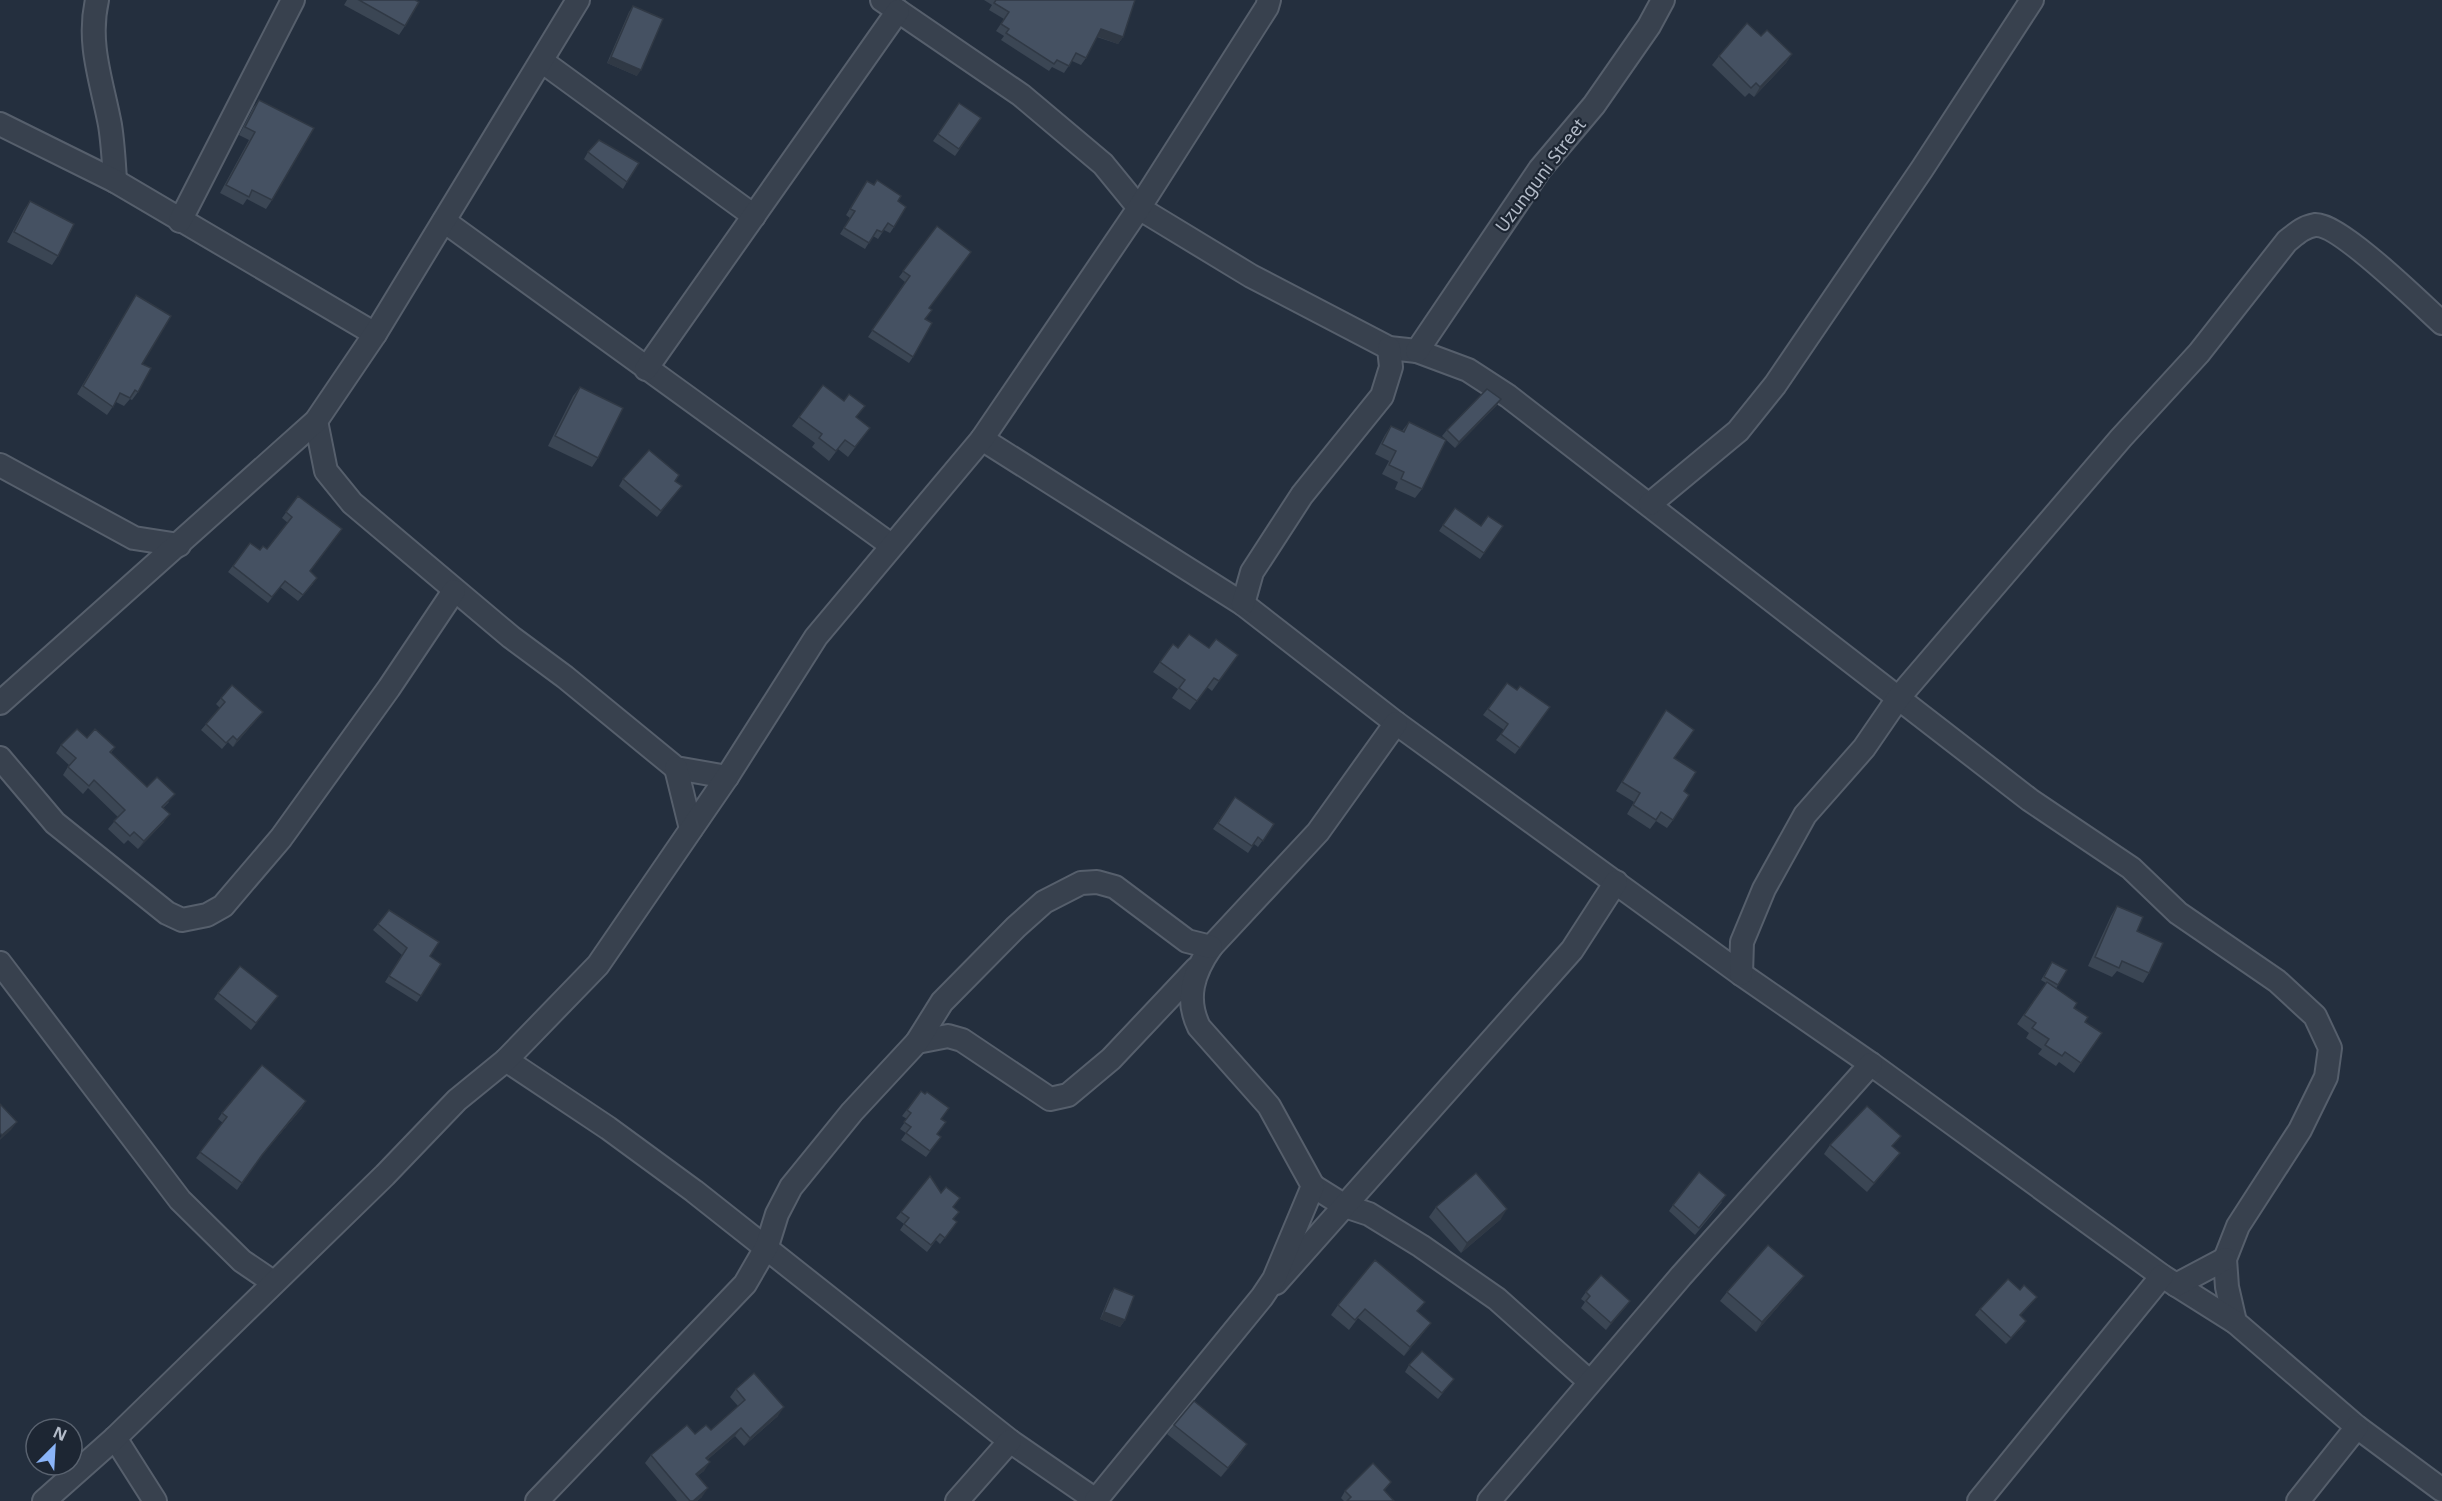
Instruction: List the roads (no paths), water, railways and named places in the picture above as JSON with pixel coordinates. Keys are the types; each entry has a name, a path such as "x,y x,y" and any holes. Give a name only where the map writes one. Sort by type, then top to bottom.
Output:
{"street":[{"path":"97,0 92,23 98,73 110,126 115,181"},
{"path":"180,221 293,0"},
{"path":"0,703 316,421 375,334 543,62 578,0"},
{"path":"44,1501 115,1438 273,1281 385,1175 457,1100 506,1060 598,965 727,777 816,637 981,439 1138,208 1267,7 1269,0"},
{"name":"Uzunguni Street","path":"1418,351 1540,169 1594,105 1649,26 1664,0"},
{"path":"1650,504 1737,431 1775,385 1922,169 2032,0"},
{"path":"646,369 754,216 890,5 1021,95 1102,164 1138,208 1251,276 1389,348 1418,351 1468,369 1508,396 2030,800 2131,868 2178,913 2277,981 2315,1016 2330,1048 2326,1077 2300,1130 2238,1226 2225,1259 2227,1287 2235,1322"},
{"path":"543,62 754,216"},
{"path":"0,124 115,181 375,334"},
{"path":"444,221 891,545"},
{"path":"1741,974 1743,942 1764,889 1804,815 1864,748 1899,697 2121,438 2199,352 2287,241 2301,229 2317,225 2339,234 2442,323"},
{"path":"1243,604 1252,572 1302,495 1382,396 1391,367 1389,348"},
{"path":"316,421 326,471 352,504 454,591 565,677 676,768 727,777"},
{"path":"981,439 1243,604 1396,723 1741,974 1871,1064 2169,1280 2235,1322 2357,1427 2442,1490"},
{"path":"0,465 134,538 179,545"},
{"path":"134,538 138,581"},
{"path":"0,758 55,824 167,913 182,920 207,915 223,906 282,838 389,688 454,591"},
{"path":"917,1042 948,1036 962,1040 1050,1099 1068,1095 1111,1059 1196,969 1210,947 1318,832 1396,723"},
{"path":"676,768 691,829"},
{"path":"537,1501 746,1284 766,1246 777,1214 790,1187 852,1112 917,1042 942,1002 1016,927 1044,903 1081,883 1097,882 1115,887 1187,941 1210,947"},
{"path":"1262,1297 1297,1263 1572,950 1616,882"},
{"path":"0,963 180,1200 242,1262 273,1281"},
{"path":"1196,969 1191,996 1192,1013 1199,1027 1269,1106 1313,1186 1345,1206 1378,1219 1497,1299 1590,1382"},
{"path":"506,1060 608,1128 766,1246 1010,1441 1096,1501 1262,1297 1274,1279 1313,1186"},
{"path":"1489,1501 1590,1382 1871,1064"},
{"path":"1979,1501 2169,1280 2225,1259"},
{"path":"2298,1501 2357,1427"},
{"path":"115,1438 155,1501"},
{"path":"957,1501 1010,1441"}]}
